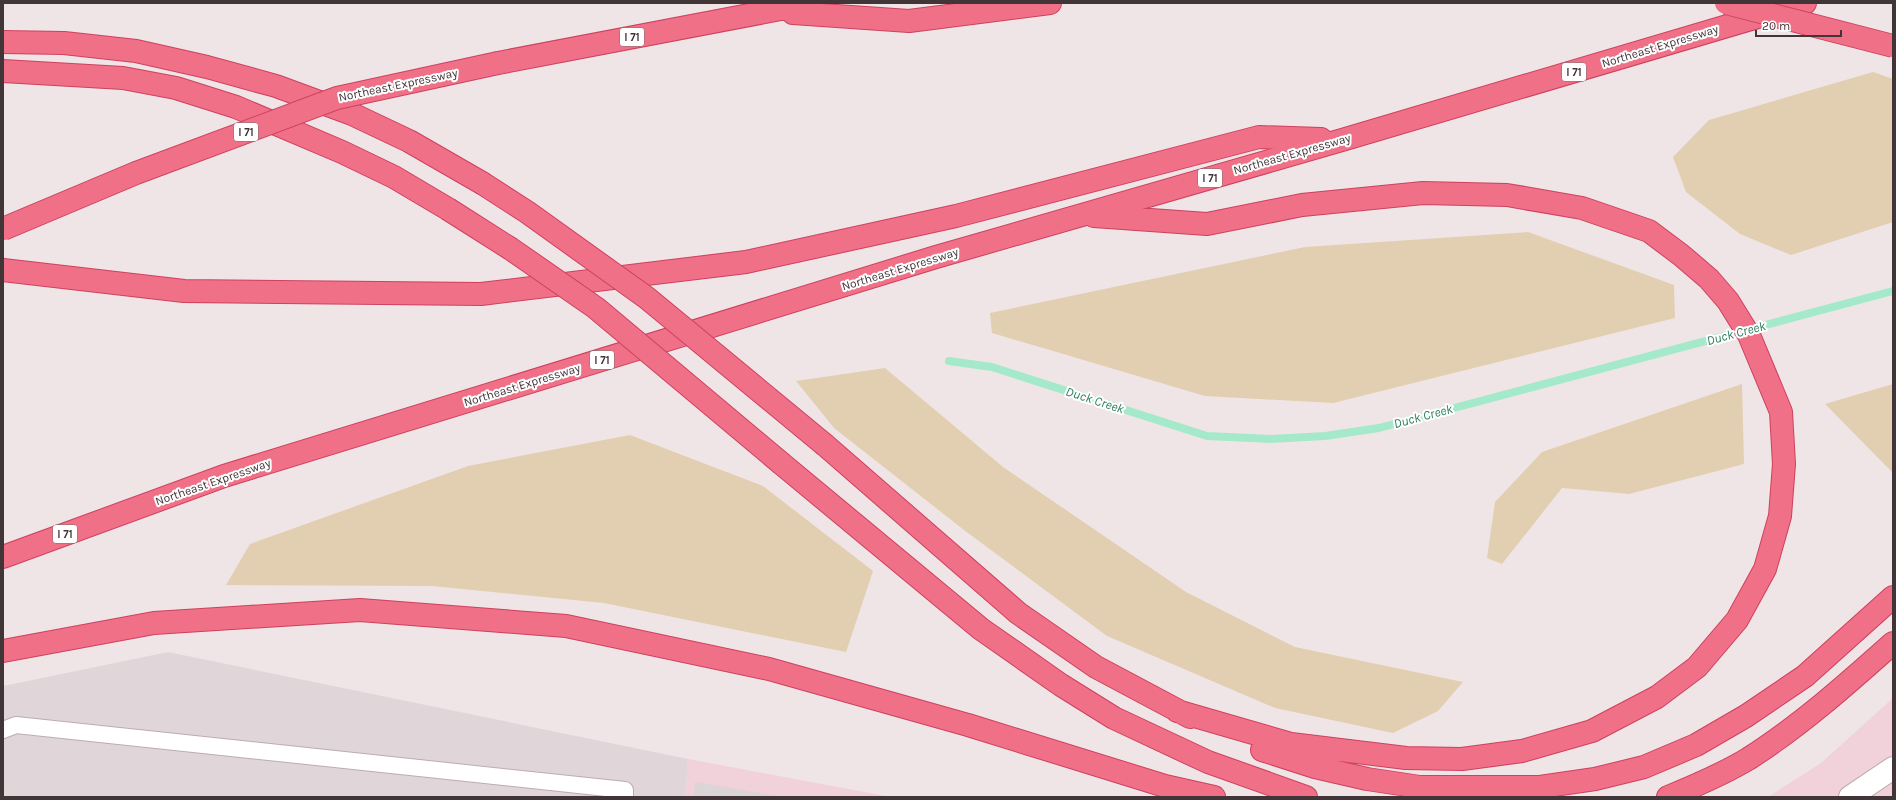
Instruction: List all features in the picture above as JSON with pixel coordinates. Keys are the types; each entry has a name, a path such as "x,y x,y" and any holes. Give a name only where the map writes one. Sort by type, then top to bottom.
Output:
{"highway":[{"name":"Northeast Expressway","path":"3,229 136,173 337,98 498,63 812,3"},
{"path":"767,11 909,21 1050,3"},
{"path":"1726,3 1893,46"},
{"name":"Northeast Expressway","path":"3,557 224,476 1079,215 1342,140 1805,3"},
{"path":"3,42 64,43 136,51 207,67 276,86 352,114 409,141 482,183 527,212 647,298 824,445 1018,613 1096,667 1177,710 1255,748 1314,767 1367,779 1420,787 1540,787 1595,779 1644,767 1696,745 1746,716 1805,676 1893,597"},
{"path":"3,71 123,78 176,88 236,107 342,152 394,177 511,249 596,308 981,629 1061,685 1114,718 1201,759 1306,797"},
{"path":"3,270 184,291 481,294 746,262 956,216 1259,137 1342,140"},
{"path":"1079,215 1207,224 1302,205 1423,193 1507,195 1582,208 1649,232 1681,254 1709,278 1728,301 1749,335 1781,412 1784,464 1780,516 1765,569 1737,620 1697,667 1657,697 1592,731 1522,751 1462,759 1406,758 1291,744 1177,710"},
{"path":"3,651 154,623 360,610 566,626 768,669 968,725 1165,786 1214,797"},
{"path":"1668,797 1700,784 1747,759 1808,715 1893,643"}],"street":[{"path":"1850,797 1893,768"}],"lane":[{"path":"3,730 16,725 625,790 625,797"}],"shaded area":[{"path":"1873,72 1893,79 1893,222 1791,255 1740,234 1686,192 1673,157 1709,120"},
{"path":"1528,232 1674,285 1675,318 1333,403 1205,396 992,333 990,313 1305,247"},
{"path":"885,368 1003,467 1186,592 1295,647 1463,682 1438,711 1393,733 1275,708 1107,636 964,530 834,428 796,381"},
{"path":"1742,384 1744,464 1629,494 1562,488 1502,564 1487,558 1495,502 1542,452"},
{"path":"1893,384 1893,473 1825,404"},
{"path":"630,435 763,486 873,571 846,652 604,603 432,586 226,585 250,544 468,466"},
{"path":"168,652 688,759 685,797 3,797 3,686"},
{"path":"1893,698 1893,797 1768,797 1821,763"},
{"path":"688,759 891,797 685,797"},
{"path":"695,782 783,797 694,797"}],"waterway":[{"name":"Duck Creek","path":"949,361 992,367 1207,436 1271,439 1325,436 1379,428 1893,291"}]}
